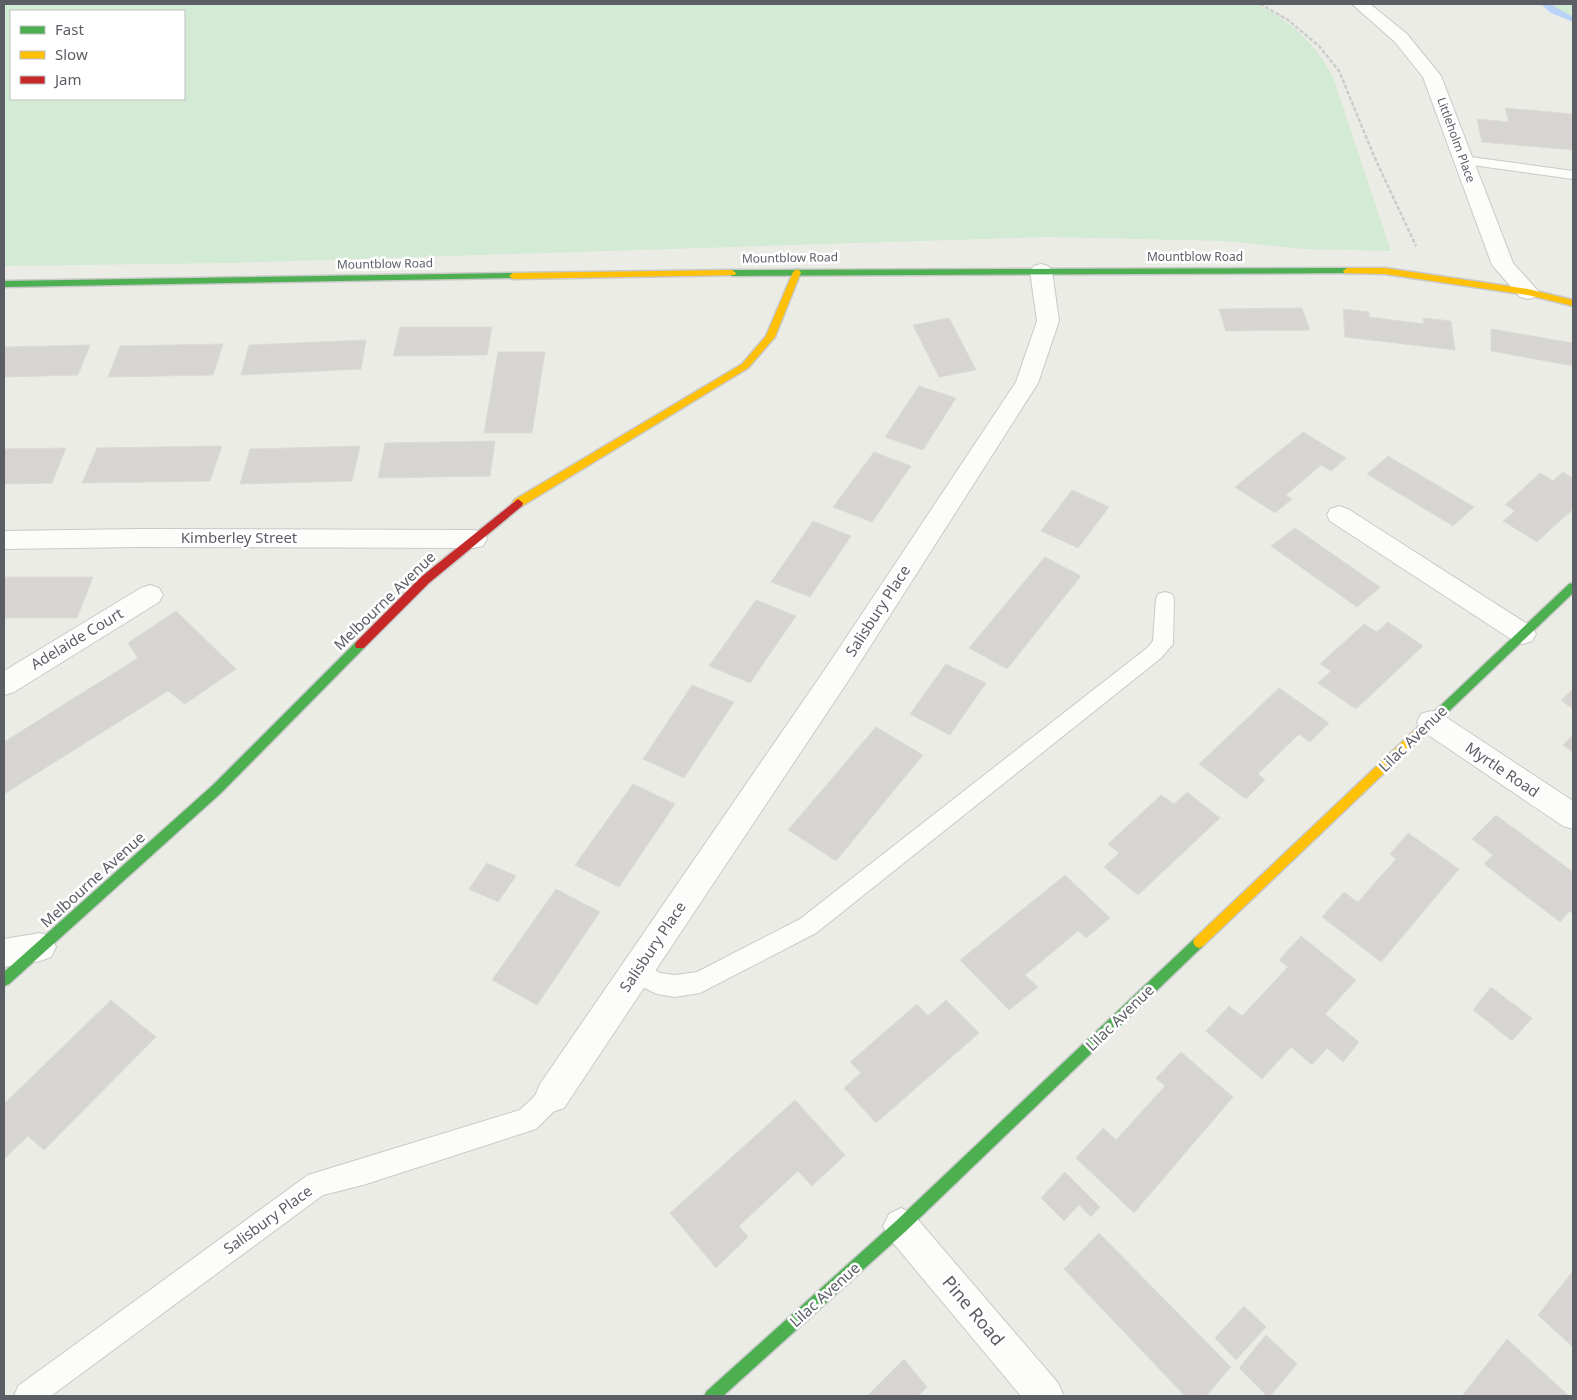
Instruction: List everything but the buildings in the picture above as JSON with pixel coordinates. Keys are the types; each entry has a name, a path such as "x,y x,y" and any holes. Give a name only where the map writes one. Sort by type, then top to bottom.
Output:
{"street":[{"name":"Littleholm Place","path":"1360,4 1401,38 1432,76 1503,265 1528,292"},
{"name":"Salisbury Place","path":"552,1096 840,670 1027,383 1048,321 1041,271"},
{"name":"Mountblow Road","path":"4,284 797,272 1385,271 1528,292 1573,303"},
{"name":"Melbourne Avenue","path":"4,980 216,789 425,580 474,539 517,504 745,366 770,337 797,272"},
{"path":"1339,515 1523,634"},
{"name":"Kimberley Street","path":"4,540 139,538 474,539"},
{"name":"Lilac Avenue","path":"712,1396 901,1226 1573,587"},
{"name":"Adelaide Court","path":"4,684 150,595"},
{"name":"Myrtle Road","path":"1431,722 1573,818"},
{"path":"4,953 40,947"},
{"name":"Pine Road","path":"901,1226 1045,1396"}],"lane":[{"path":"1463,160 1573,175"},
{"path":"636,972 657,983 676,986 700,982 808,926 1154,653 1163,644 1165,599"},
{"name":"Salisbury Place","path":"28,1396 317,1184 363,1172 527,1120 552,1096"}],"path":[{"path":"1260,4 1288,20 1319,46 1339,71 1374,156 1432,278"}],"green space":[{"path":"4,4 1256,4 1280,18 1301,34 1319,54 1333,77 1391,251 1305,249 1225,241 1050,237 229,263 4,266"},
{"path":"1545,4 1573,4 1573,22"}],"waterway":[{"path":"1545,4 1554,11 1573,20"}],"traffic: fast":[{"path":"732,273 1347,271"},
{"path":"4,284 513,276"},
{"path":"1422,730 1573,587"},
{"path":"4,980 217,789 360,645"},
{"path":"712,1396 901,1226 1199,942"}],"traffic: slow":[{"path":"1347,271 1385,271 1528,292 1573,303"},
{"path":"518,503 745,366 770,337 797,272"},
{"path":"513,276 732,273"},
{"path":"1199,942 1422,730"}],"traffic: jam":[{"path":"360,645 425,580 518,503"}]}
